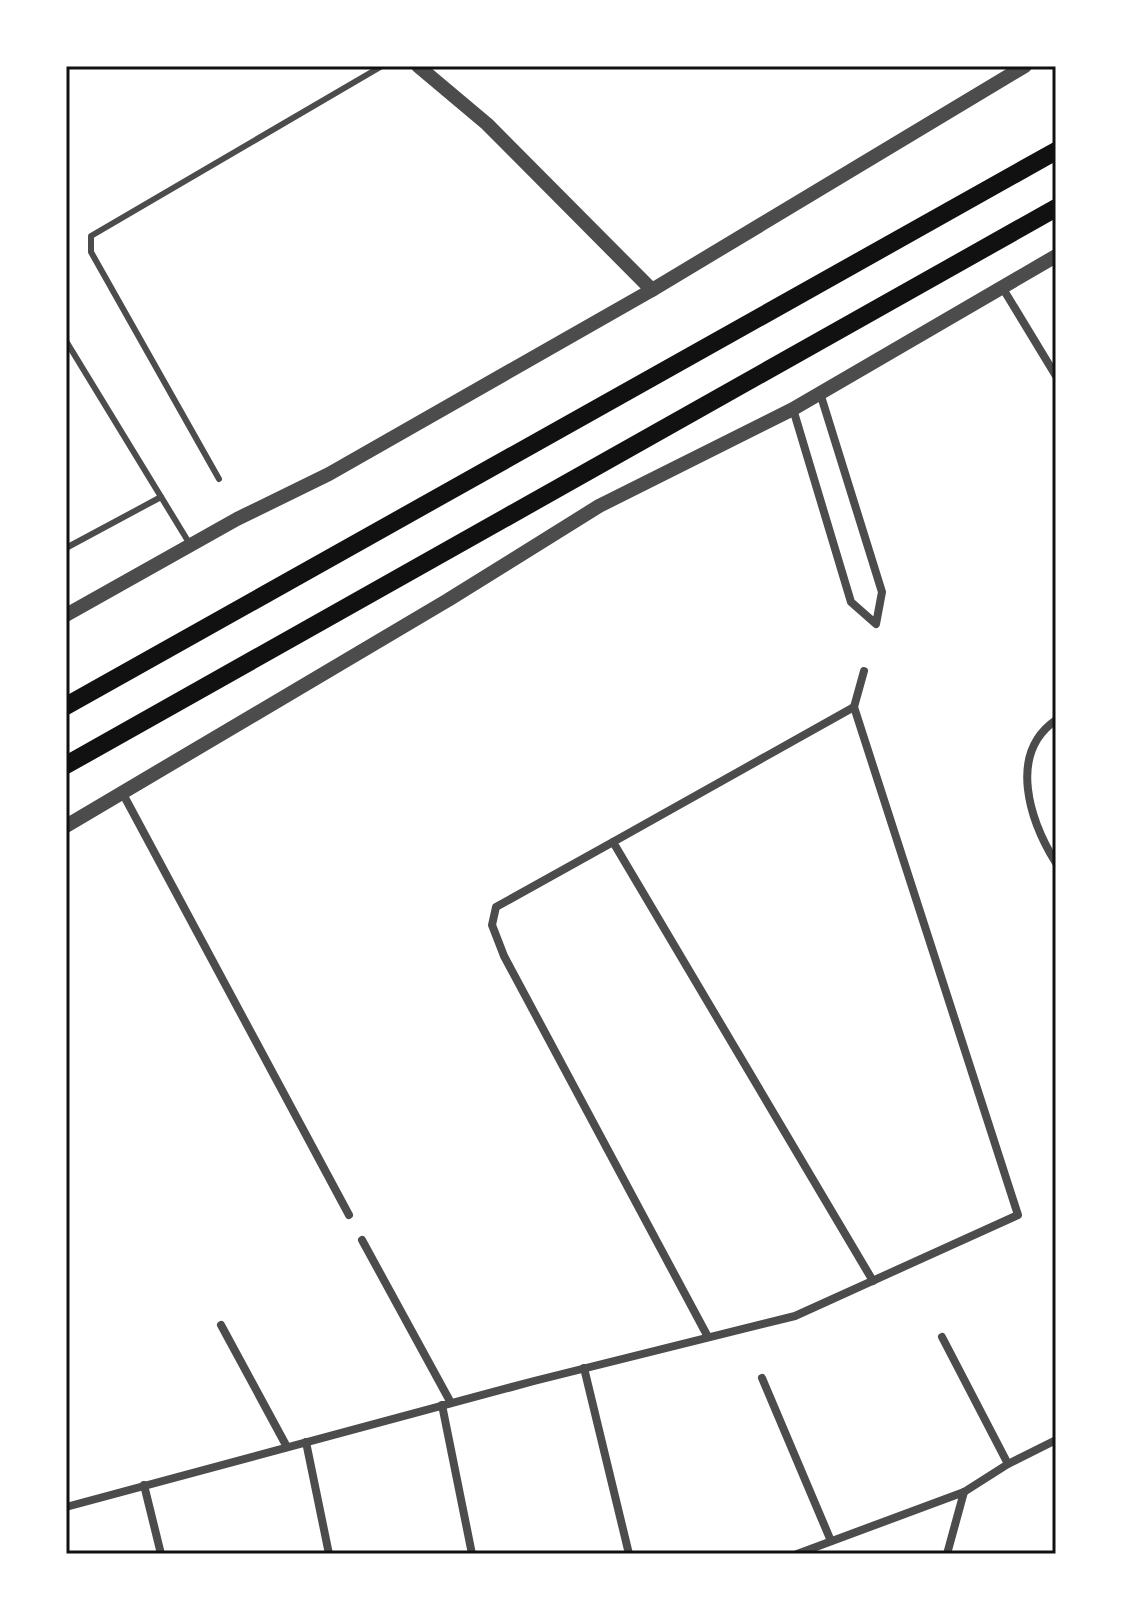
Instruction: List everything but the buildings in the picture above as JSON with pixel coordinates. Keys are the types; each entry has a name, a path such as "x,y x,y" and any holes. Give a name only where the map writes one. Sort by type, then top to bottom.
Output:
{"highway":[{"path":"66,706 1056,151"},
{"path":"66,765 1056,208"}],"street":[{"path":"418,66 487,124 652,290"},
{"path":"66,615 329,474 652,290 1025,66"},
{"path":"66,826 448,600 599,506 793,409 1056,256"},
{"path":"1002,287 1056,376"},
{"path":"793,409 851,602 876,624 882,592 820,393"},
{"path":"66,1507 446,1404 795,1316 1018,1215 854,707 864,671"},
{"path":"708,1337 504,956 492,925 496,907 854,707"},
{"path":"1056,720 1031,745 1026,779 1038,834 1056,863"},
{"path":"123,794 349,1215"},
{"path":"613,842 873,1281"},
{"path":"362,1240 446,1404 472,1554"},
{"path":"221,1325 287,1447"},
{"path":"942,1337 1008,1464"},
{"path":"584,1368 629,1554"},
{"path":"762,1378 831,1541"},
{"path":"797,1554 964,1492 1008,1464 1056,1440"},
{"path":"306,1442 329,1554"},
{"path":"144,1485 161,1554"},
{"path":"947,1554 964,1492"}],"lane":[{"path":"219,479 91,252 91,236 382,66"},
{"path":"66,341 191,546"},
{"path":"66,548 161,497"}]}
